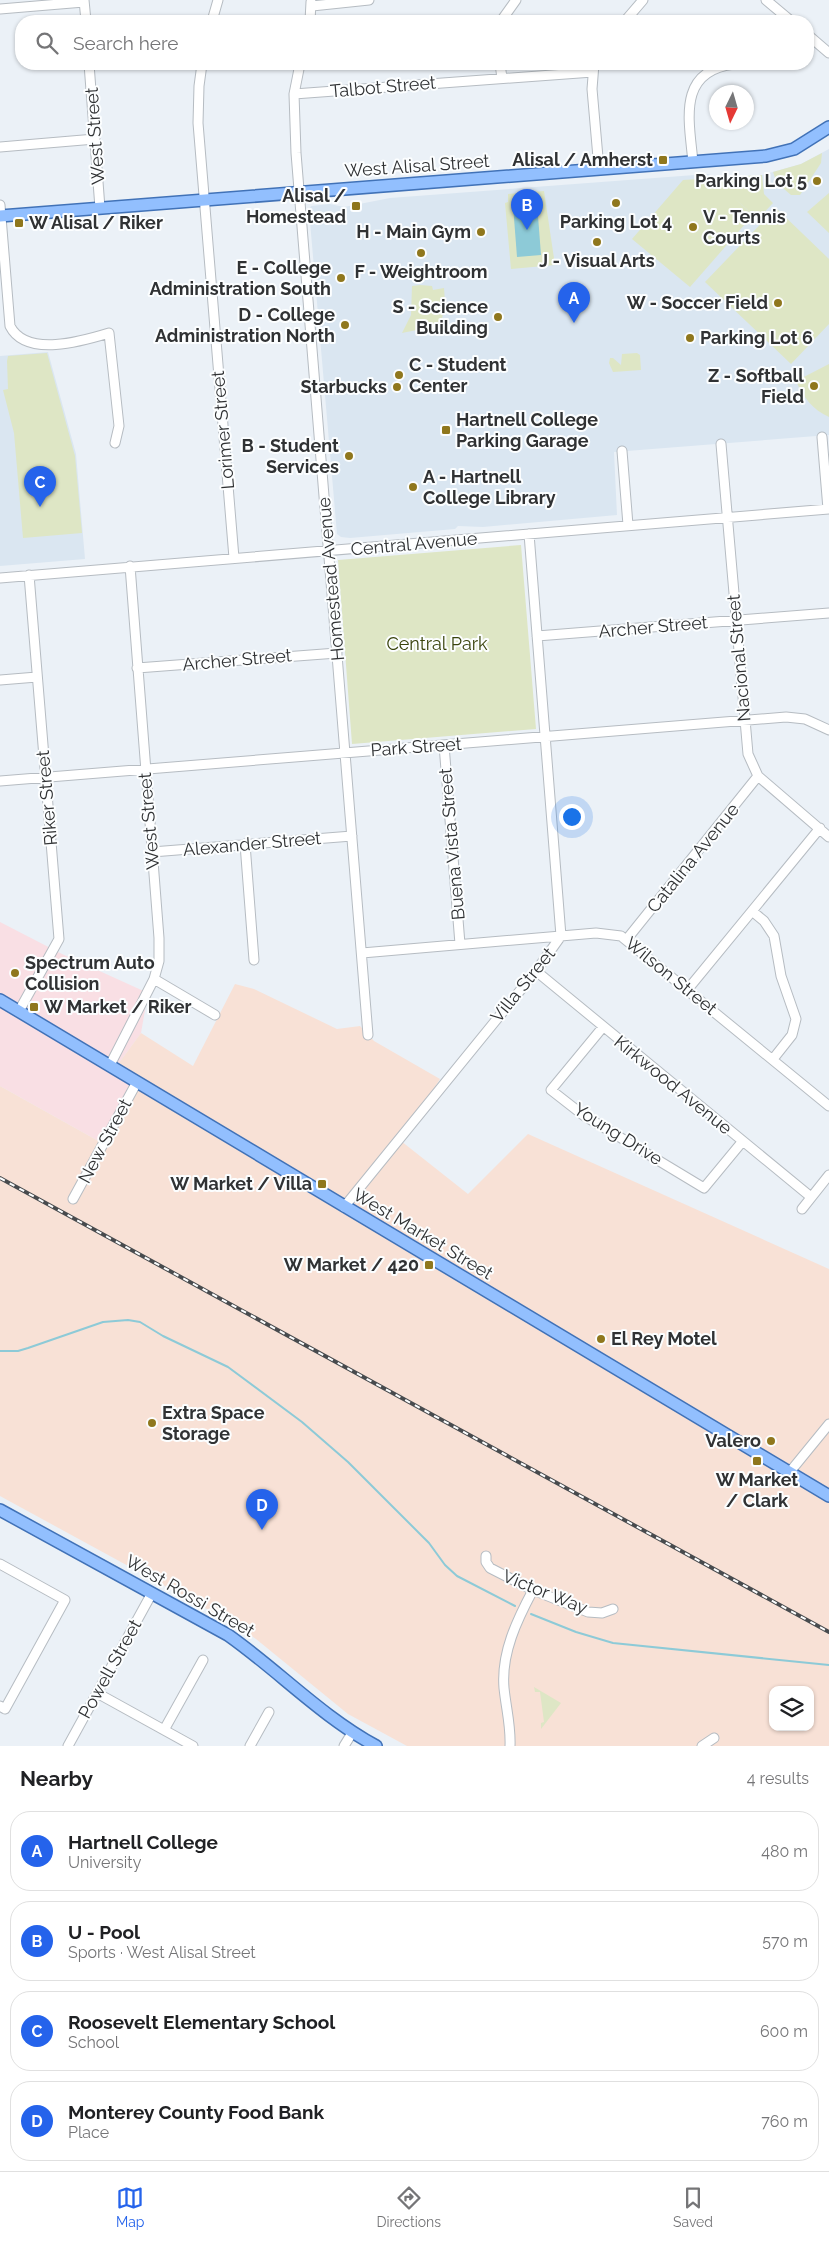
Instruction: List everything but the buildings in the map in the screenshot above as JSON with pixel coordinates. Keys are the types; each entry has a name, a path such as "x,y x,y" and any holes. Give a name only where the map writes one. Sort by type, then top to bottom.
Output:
{"main road":[{"name":"West Alisal Street","path":"0,212 100,208 766,156 781,153 806,142 829,127"},
{"name":"West Market Street","path":"0,1000 829,1496"},
{"name":"West Rossi Street","path":"0,1510 228,1635 255,1654 311,1702 352,1733 376,1746"}],"street":[{"path":"214,15 218,0"},
{"path":"311,3 369,0"},
{"path":"505,15 516,0"},
{"path":"630,15 643,0"},
{"path":"766,0 784,15"},
{"path":"0,9 84,1 85,15"},
{"path":"814,40 829,53"},
{"name":"West Street","path":"89,70 100,208"},
{"name":"Lorimer Street","path":"201,70 198,123 234,558"},
{"name":"Homestead Avenue","path":"299,70 294,94 294,123 368,1035"},
{"path":"501,70 502,78"},
{"name":"Talbot Street","path":"294,94 502,78 576,70"},
{"path":"594,70 599,169"},
{"path":"693,162 689,107 693,89 700,79 713,70"},
{"path":"0,147 95,139"},
{"path":"0,212 9,321 16,334 25,341 43,344 72,342 109,333 119,426 115,443"},
{"path":"822,438 829,509"},
{"name":"Nacional Street","path":"721,444 748,754 758,776 829,837"},
{"path":"622,451 628,525"},
{"name":"Central Avenue","path":"0,578 829,509"},
{"name":"Villa Street","path":"344,1207 536,971 561,936 528,534"},
{"name":"West Street","path":"110,1065 157,972 159,948 130,566"},
{"name":"Riker Street","path":"19,1011 59,939 29,575"},
{"name":"Archer Street","path":"537,636 829,613"},
{"name":"Archer Street","path":"137,668 337,653"},
{"path":"0,680 37,677"},
{"name":"Park Street","path":"0,781 793,717 812,721 829,730"},
{"name":"Buena Vista Street","path":"444,745 460,944"},
{"name":"Catalina Avenue","path":"626,939 758,776"},
{"path":"688,989 820,828"},
{"name":"Alexander Street","path":"152,852 352,836"},
{"path":"245,844 254,960"},
{"path":"752,911 764,921 774,936 781,976 796,1019 792,1035 773,1059"},
{"name":"Wilson Street","path":"362,953 604,933 626,939 829,1106"},
{"name":"Kirkwood Avenue","path":"536,971 810,1197"},
{"path":"154,979 215,1015"},
{"name":"Young Drive","path":"603,1027 551,1090 589,1118 704,1188 742,1142"},
{"name":"New Street","path":"73,1199 137,1082"},
{"path":"802,1209 829,1175"},
{"path":"789,1473 829,1424"},
{"name":"Victor Way","path":"486,1556 486,1562 490,1568 533,1590 588,1612 602,1613 614,1609"},
{"path":"1,1568 65,1600 2,1708"},
{"path":"510,1746 509,1722 504,1691 504,1666 513,1633 533,1590"},
{"name":"Powell Street","path":"68,1746 152,1593"},
{"path":"164,1730 203,1660"},
{"path":"97,1693 193,1746"},
{"path":"250,1746 269,1712"},
{"path":"344,1746 352,1733"},
{"path":"702,1746 714,1738"}],"shaded area":[{"path":"829,149 829,435 614,452 617,515 483,527 458,526 455,529 350,538 341,537 337,534 309,210 311,206 330,204 344,207 390,198 708,174 718,178 762,175 801,164"},
{"path":"48,352 76,454 85,559 0,566 0,356"},
{"path":"0,922 62,954 148,993 141,1033 113,1071 131,1084 102,1143 0,1086"},
{"path":"235,984 254,989 337,1029 360,1026 374,1041 440,1079 401,1141 468,1194 528,1134 829,1269 829,1746 407,1746 348,1714 256,1639 229,1621 0,1496 0,1086 102,1143 131,1084 113,1071 141,1033 193,1066"}],"green space":[{"path":"822,153 821,163 800,195 791,195 777,183 773,172 801,164"},
{"name":"V - Tennis Courts","path":"762,175 764,194 773,203 758,219 733,197 753,215 690,287 632,239 683,180"},
{"path":"544,191 555,265 511,269 505,203 508,202 508,194"},
{"path":"829,193 829,233 807,212"},
{"name":"W - Soccer Field","path":"776,208 829,259 829,324 791,364 705,282"},
{"path":"412,286 432,286 433,290 444,288 445,302 441,325 402,333 411,315"},
{"path":"47,353 75,456 82,533 23,538 14,433 3,390 8,389 8,356"},
{"path":"637,353 640,355 641,370 613,372 609,363 610,358 613,358 621,365 622,354"},
{"name":"Z - Softball Field","path":"829,364 829,417 818,411 809,402 796,381"},
{"name":"Central Park","path":"521,545 536,729 352,744 338,560"},
{"path":"534,1687 561,1703 541,1729 541,1723 544,1722 540,1692 535,1692"}],"water":[{"path":"537,203 541,255 517,257 513,205"}],"waterway":[{"path":"0,1351 18,1351 103,1322 128,1320 140,1322 163,1336 228,1367 302,1422 348,1462 429,1543 445,1565 457,1576 515,1606"},
{"path":"531,1614 576,1632 613,1643 829,1665"}],"railway":[{"path":"0,1178 829,1632"}],"place":[{"name":"Alisal / Amherst","path":"663,160"},
{"name":"Parking Lot 5","path":"817,181"},
{"name":"Parking Lot 4","path":"616,203"},
{"name":"Alisal / Homestead","path":"356,206"},
{"name":"W Alisal / Riker","path":"19,223"},
{"name":"V - Tennis Courts","path":"693,227"},
{"name":"U - Pool","path":"527,230"},
{"name":"H - Main Gym","path":"481,232"},
{"name":"J - Visual Arts","path":"597,242"},
{"name":"F - Weightroom","path":"421,253"},
{"name":"E - College Administration South","path":"341,278"},
{"name":"W - Soccer Field","path":"778,303"},
{"name":"S - Science Building","path":"498,317"},
{"name":"Hartnell College","path":"574,323"},
{"name":"D - College Administration North","path":"345,325"},
{"name":"Parking Lot 6","path":"690,338"},
{"name":"C - Student Center","path":"399,375"},
{"name":"Z - Softball Field","path":"814,386"},
{"name":"Starbucks","path":"397,387"},
{"name":"Hartnell College Parking Garage","path":"446,430"},
{"name":"B - Student Services","path":"349,456"},
{"name":"A - Hartnell College Library","path":"413,487"},
{"name":"Roosevelt Elementary School","path":"40,507"},
{"name":"Spectrum Auto Collision","path":"15,973"},
{"name":"W Market / Riker","path":"34,1007"},
{"name":"W Market / Villa","path":"322,1184"},
{"name":"W Market / 420","path":"429,1265"},
{"name":"El Rey Motel","path":"601,1339"},
{"name":"Extra Space Storage","path":"152,1423"},
{"name":"Valero","path":"771,1441"},
{"name":"W Market / Clark","path":"757,1461"},
{"name":"Monterey County Food Bank","path":"262,1530"}]}
